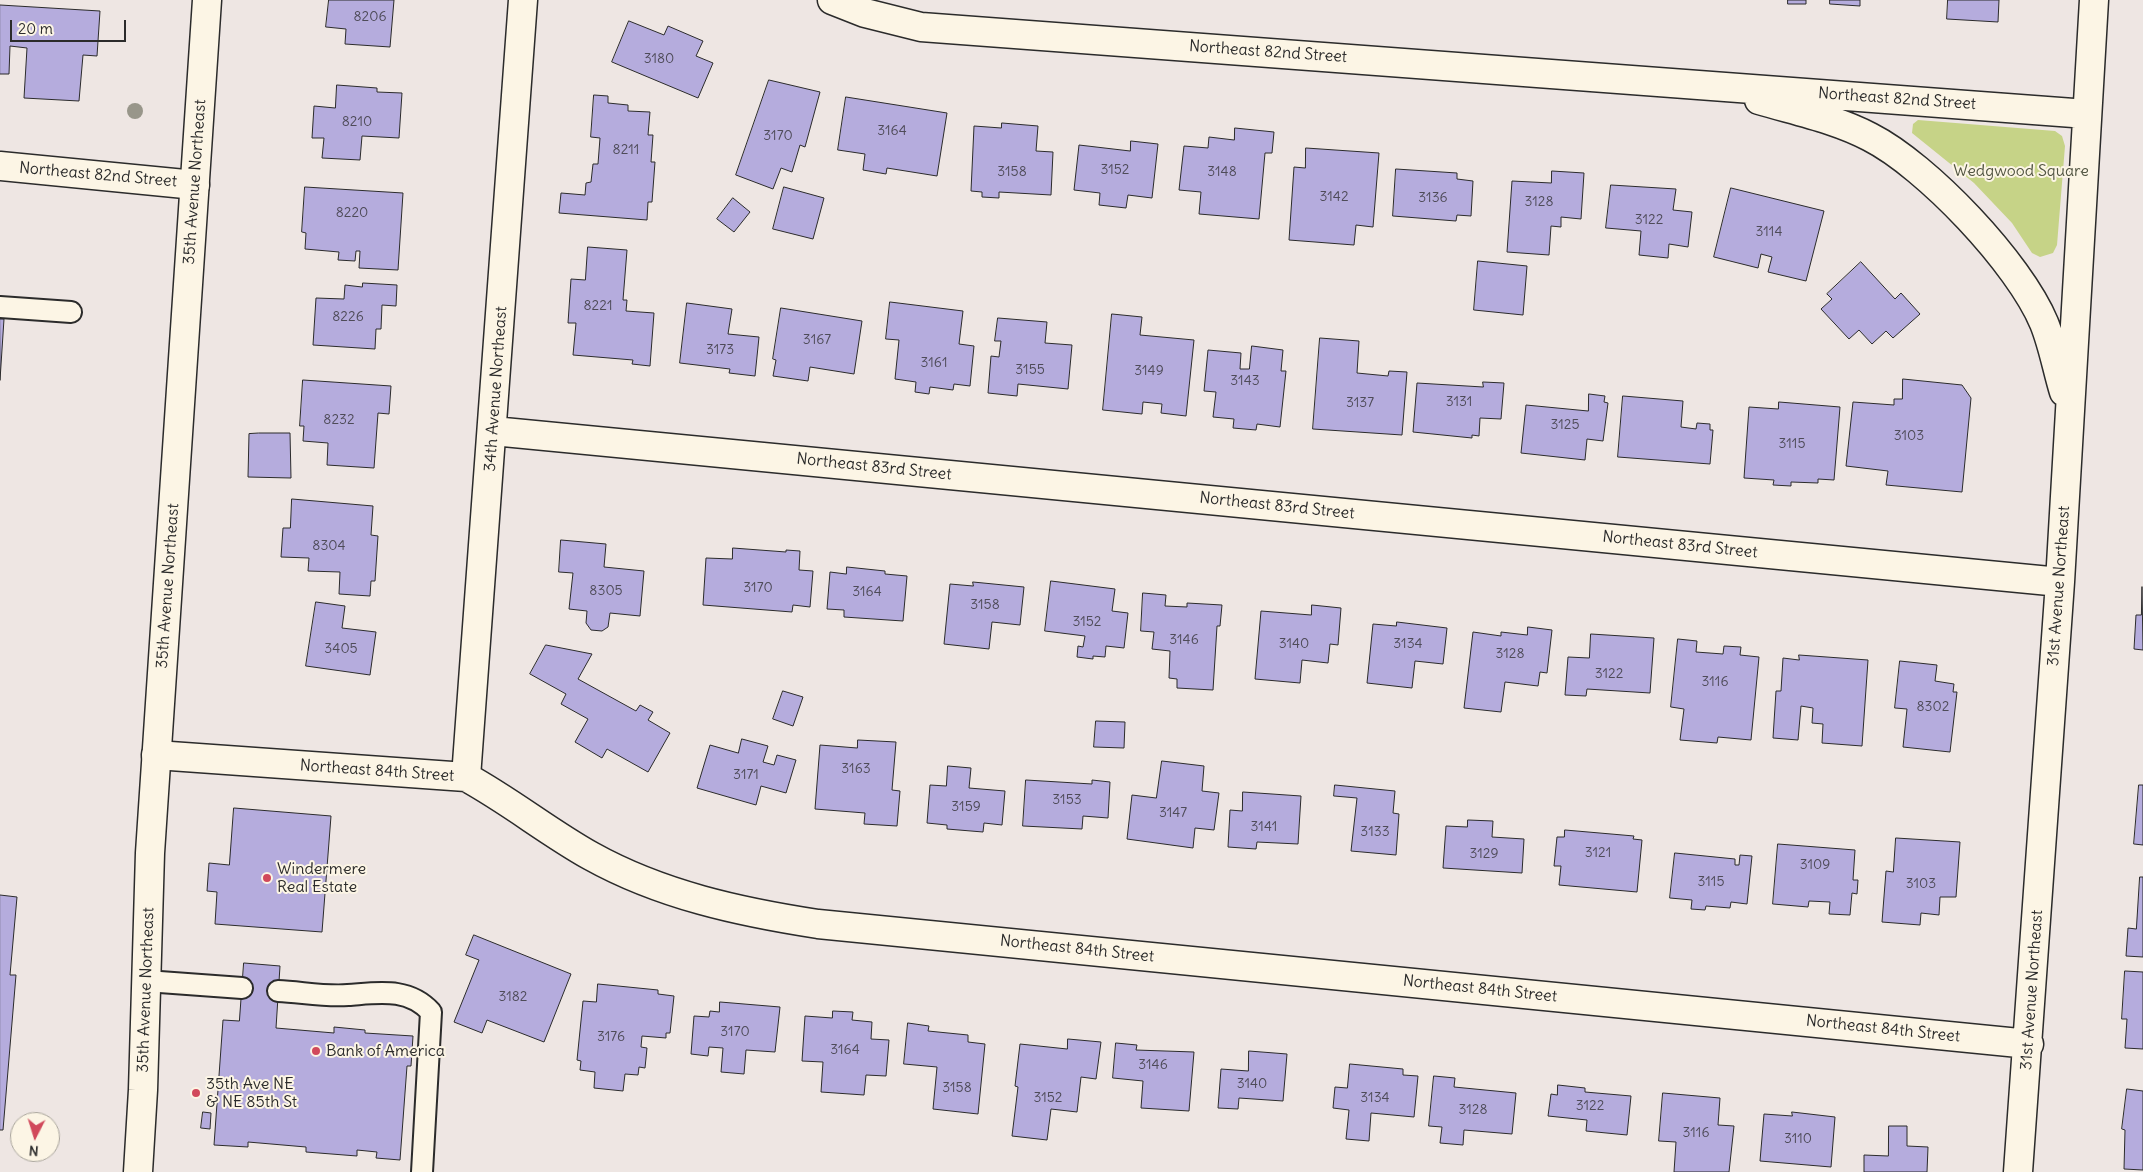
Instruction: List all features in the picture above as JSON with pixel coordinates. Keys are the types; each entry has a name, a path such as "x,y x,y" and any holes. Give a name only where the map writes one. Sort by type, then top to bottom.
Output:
{"street":[{"name":"35th Avenue Northeast","path":"138,1172 143,1090 150,853 207,0"},
{"name":"34th Avenue Northeast","path":"466,778 493,431 523,0"},
{"name":"Northeast 82nd Street","path":"832,0 864,13 921,27 1707,84 2087,114"},
{"name":"31st Avenue Northeast","path":"2018,1172 2060,582 2094,0"},
{"name":"Northeast 82nd Street","path":"1707,84 1839,124 1868,136 1889,147 1954,202 1986,238 2032,299 2044,323 2070,412"},
{"name":"Northeast 82nd Street","path":"0,166 196,185"},
{"name":"Northeast 83rd Street","path":"493,431 2060,582"},
{"name":"Northeast 84th Street","path":"156,756 466,778 495,793 551,833 600,860 671,891 710,903 765,916 818,924 2028,1044"}],"lane":[{"path":"0,307 71,312"},
{"path":"146,981 242,988"},
{"path":"278,991 349,995 366,993 405,995 423,1004 431,1012 422,1172"}],"green space":[{"name":"Wedgwood Square","path":"1918,120 2055,131 2062,136 2065,146 2057,245 2053,253 2040,257 2032,253 2012,223 1974,183 1912,133 1913,124"}],"building":[{"path":"329,0 394,0 390,47 345,44 346,29 326,27"},
{"path":"1788,0 1806,0 1806,4 1788,4"},
{"path":"1830,0 1860,0 1860,6 1830,4"},
{"path":"1948,0 1999,0 1998,22 1947,19"},
{"path":"0,5 100,11 97,56 83,55 79,101 24,98 27,48 10,46 9,74 0,74"},
{"path":"629,21 664,35 668,26 703,41 696,56 713,63 698,98 612,62"},
{"path":"769,80 820,92 805,147 800,145 792,172 781,168 773,189 736,175"},
{"path":"337,85 377,88 377,92 402,93 399,138 362,136 360,160 322,158 324,138 312,138 314,106 335,108"},
{"path":"594,95 608,96 608,103 628,105 628,111 650,112 648,135 653,135 651,162 655,162 652,202 648,202 647,220 559,213 561,193 585,195 586,183 591,182 593,164 598,164 600,138 591,137"},
{"path":"846,97 947,113 937,176 887,168 886,174 863,170 865,154 838,150"},
{"path":"1002,123 1038,126 1036,151 1053,152 1051,195 999,192 999,198 982,197 982,192 971,191 974,126 1001,128"},
{"path":"1235,128 1274,132 1272,153 1265,153 1259,219 1199,214 1201,192 1179,190 1184,146 1208,148 1209,137 1234,140"},
{"path":"1131,141 1158,144 1152,198 1128,195 1126,208 1099,205 1100,193 1074,190 1079,145 1130,151"},
{"path":"1306,148 1379,153 1373,227 1356,225 1354,245 1289,240 1294,167 1305,168"},
{"path":"1396,169 1457,173 1457,179 1473,181 1471,216 1457,215 1456,221 1393,216"},
{"path":"1552,171 1584,173 1581,219 1561,217 1561,227 1551,226 1549,255 1507,252 1512,181 1551,183"},
{"path":"1611,185 1676,189 1673,210 1692,212 1688,247 1669,244 1668,258 1639,255 1641,231 1606,228"},
{"path":"305,187 403,193 398,270 359,268 360,251 356,251 355,261 338,260 339,252 305,249 306,233 302,232"},
{"path":"784,187 824,198 813,239 773,229"},
{"path":"1731,188 1824,211 1806,281 1768,272 1772,257 1761,254 1758,268 1714,257"},
{"path":"733,198 750,212 734,232 717,219"},
{"path":"588,247 627,250 623,300 627,300 626,311 654,313 650,366 632,364 633,360 573,355 576,323 568,323 571,279 585,280"},
{"path":"1478,261 1527,266 1523,315 1474,310"},
{"path":"1861,262 1895,299 1901,293 1920,314 1893,338 1886,331 1872,344 1859,330 1849,339 1821,309 1832,299 1827,294"},
{"path":"363,283 397,285 396,306 382,305 381,329 376,329 375,349 313,345 316,298 344,299 345,285 362,287"},
{"path":"890,302 963,311 959,344 974,346 970,386 954,384 953,390 930,387 929,394 915,392 916,382 895,379 899,340 886,339"},
{"path":"687,303 732,309 728,334 759,337 755,376 729,373 730,369 680,363"},
{"path":"781,308 862,321 854,374 810,367 808,381 773,376 776,360 773,359"},
{"path":"1112,314 1142,317 1140,335 1194,340 1186,416 1161,413 1162,404 1143,402 1142,414 1103,410"},
{"path":"998,318 1047,322 1045,343 1072,345 1068,389 1018,384 1017,396 988,393 991,356 999,357 1001,341 995,341"},
{"path":"0,319 4,319 0,380"},
{"path":"1320,338 1359,341 1357,373 1388,376 1389,371 1407,372 1402,435 1313,429"},
{"path":"1252,346 1283,350 1281,371 1286,371 1280,427 1257,424 1256,430 1233,428 1234,419 1213,417 1216,392 1204,391 1208,350 1241,353 1240,369 1249,369"},
{"path":"1903,379 1962,385 1971,398 1962,492 1886,485 1888,471 1846,466 1853,402 1894,405 1894,399 1902,399"},
{"path":"303,380 391,386 389,414 378,413 374,468 327,465 328,443 303,441 304,426 300,426"},
{"path":"1483,382 1504,383 1501,419 1480,418 1479,436 1472,435 1472,438 1413,432 1417,383 1483,387"},
{"path":"1589,394 1605,396 1604,402 1608,403 1603,441 1587,439 1585,460 1521,453 1526,405 1588,411"},
{"path":"1623,396 1683,401 1681,427 1696,429 1697,423 1710,424 1710,430 1713,430 1710,464 1618,457"},
{"path":"1779,402 1840,407 1834,480 1818,479 1818,483 1791,482 1791,486 1773,485 1774,480 1744,478 1749,407 1778,409"},
{"path":"290,433 291,478 248,477 249,434"},
{"path":"292,499 373,506 371,535 378,536 375,581 371,581 370,596 339,594 340,572 308,571 309,558 281,557 283,528 290,528"},
{"path":"561,540 606,544 604,567 644,571 640,616 610,613 608,627 602,631 591,630 586,623 587,611 569,609 573,573 559,572"},
{"path":"733,548 786,552 786,550 800,551 799,570 813,571 810,607 793,605 792,612 703,605 706,558 732,559"},
{"path":"847,567 885,571 885,574 907,576 903,621 844,617 844,610 827,609 830,572 846,574"},
{"path":"1051,581 1115,589 1112,611 1128,613 1124,648 1106,646 1105,657 1093,656 1093,659 1077,657 1078,646 1083,647 1085,636 1045,631"},
{"path":"973,582 1024,587 1020,625 992,622 989,649 944,644 950,584 973,586"},
{"path":"2142,587 2143,650 2134,649 2136,615 2141,615"},
{"path":"1143,593 1166,595 1165,606 1187,607 1187,603 1222,605 1220,626 1217,626 1213,690 1177,688 1177,679 1169,678 1170,651 1152,649 1154,632 1141,631"},
{"path":"316,602 345,606 342,628 376,632 370,675 306,666"},
{"path":"1312,605 1341,608 1338,645 1330,644 1328,663 1302,660 1300,683 1255,679 1261,611 1311,615"},
{"path":"1397,622 1447,628 1443,664 1415,661 1412,688 1367,683 1373,624 1396,626"},
{"path":"1528,627 1552,630 1547,673 1540,672 1538,686 1505,682 1501,712 1464,708 1473,632 1501,636 1501,632 1527,635"},
{"path":"1591,634 1654,638 1650,693 1587,689 1586,696 1565,695 1568,657 1589,658"},
{"path":"1678,639 1697,641 1696,652 1723,654 1724,646 1741,647 1740,655 1759,657 1751,740 1718,737 1717,743 1680,740 1684,709 1671,707"},
{"path":"546,645 592,654 578,679 636,711 640,705 653,712 648,720 670,733 648,772 607,749 602,758 575,742 588,719 561,704 566,694 530,674"},
{"path":"1799,655 1868,660 1862,746 1822,743 1823,724 1812,723 1813,708 1801,706 1798,740 1773,738 1776,691 1781,691 1783,658 1799,660"},
{"path":"1900,661 1937,665 1935,681 1954,684 1953,692 1957,692 1950,752 1903,747 1907,709 1895,708"},
{"path":"783,691 803,697 793,726 773,719"},
{"path":"1096,721 1125,722 1124,748 1094,747"},
{"path":"742,739 768,746 763,762 774,765 777,755 796,760 786,793 761,786 756,805 697,788 710,745 738,753"},
{"path":"858,740 896,742 892,790 900,791 897,826 864,824 865,813 815,809 820,745 857,748"},
{"path":"1162,761 1204,766 1202,791 1219,793 1214,830 1195,828 1193,848 1127,839 1132,795 1156,798"},
{"path":"948,766 971,768 969,788 1005,791 1002,825 984,823 983,832 947,829 947,825 927,823 930,785 946,786"},
{"path":"1026,780 1092,784 1092,780 1110,782 1108,818 1083,816 1082,829 1023,826"},
{"path":"1335,785 1395,791 1393,813 1399,814 1396,855 1351,851 1357,798 1334,796"},
{"path":"2139,785 2143,785 2143,845 2134,844"},
{"path":"1243,792 1301,796 1298,844 1257,842 1256,849 1228,847 1230,810 1242,811"},
{"name":"Windermere Real Estate","path":"234,808 331,816 322,932 215,924 217,892 207,891 209,863 229,865"},
{"path":"1468,820 1493,821 1492,837 1524,839 1522,873 1443,868 1446,826 1467,827"},
{"path":"1565,830 1634,836 1633,839 1642,840 1637,892 1559,885 1561,866 1554,866 1557,837 1564,837"},
{"path":"1896,838 1960,842 1956,897 1940,897 1939,915 1921,913 1920,925 1882,922 1886,871 1893,872"},
{"path":"1778,844 1855,850 1853,880 1858,880 1857,894 1852,893 1850,915 1829,914 1830,902 1809,901 1808,907 1773,904"},
{"path":"1675,853 1735,859 1735,865 1739,865 1740,855 1752,856 1747,904 1731,902 1730,908 1706,906 1705,910 1691,909 1692,900 1670,898"},
{"path":"2140,877 2143,877 2143,957 2126,956 2128,928 2136,929"},
{"path":"0,895 17,897 10,975 16,975 3,1130 0,1130"},
{"path":"474,935 571,974 544,1042 487,1020 482,1033 454,1022 479,960 466,955"},
{"name":"Bank of America","path":"244,963 280,966 276,1028 334,1033 334,1027 365,1030 365,1033 413,1036 411,1066 407,1066 400,1160 376,1158 377,1152 357,1150 357,1156 306,1152 306,1147 248,1142 248,1147 214,1145 223,1020 239,1021"},
{"path":"2125,971 2143,972 2143,1049 2125,1048 2127,1019 2122,1019"},
{"path":"598,984 658,990 658,994 674,996 670,1033 666,1033 666,1038 642,1036 641,1047 647,1048 645,1068 639,1067 638,1075 625,1074 623,1091 594,1088 595,1072 580,1070 581,1061 577,1060 583,1001 596,1002"},
{"path":"720,1002 780,1007 775,1052 746,1050 744,1074 721,1072 723,1048 709,1047 708,1056 691,1054 694,1016 709,1017 710,1011 719,1012"},
{"path":"833,1011 853,1012 852,1020 872,1022 871,1039 889,1040 886,1076 866,1075 864,1095 821,1092 823,1062 802,1061 805,1016 832,1018"},
{"path":"908,1023 929,1026 928,1031 968,1035 968,1042 985,1044 978,1114 933,1109 937,1067 904,1064"},
{"path":"1068,1039 1101,1042 1096,1079 1081,1077 1077,1112 1051,1109 1047,1140 1012,1136 1018,1087 1015,1086 1020,1044 1067,1049"},
{"path":"1116,1043 1137,1045 1136,1050 1194,1052 1189,1111 1141,1108 1143,1081 1113,1078"},
{"path":"1249,1051 1287,1054 1283,1101 1239,1098 1238,1109 1218,1108 1221,1069 1248,1071"},
{"path":"1350,1064 1403,1069 1403,1075 1418,1076 1414,1117 1371,1113 1369,1141 1346,1139 1349,1110 1333,1108 1335,1087 1347,1088"},
{"path":"1434,1076 1455,1078 1454,1087 1516,1093 1512,1134 1464,1130 1463,1145 1440,1143 1442,1127 1429,1126"},
{"path":"1558,1085 1585,1088 1585,1092 1631,1096 1627,1135 1586,1131 1587,1120 1548,1116 1551,1094 1557,1095"},
{"path":"2127,1089 2143,1091 2143,1170 2124,1169 2125,1130 2122,1129"},
{"path":"1663,1093 1720,1098 1718,1125 1734,1126 1729,1172 1674,1172 1676,1142 1659,1141"},
{"path":"203,1112 211,1113 210,1129 201,1128"},
{"path":"1792,1112 1835,1117 1831,1167 1760,1161 1764,1114 1792,1116"},
{"path":"1889,1126 1907,1126 1907,1146 1928,1147 1927,1172 1864,1172 1864,1155 1888,1156"}],"place":[{"name":"Windermere Real Estate","path":"267,878"},
{"name":"Bank of America","path":"316,1051"},
{"name":"35th Ave NE & NE 85th St","path":"196,1093"}]}
